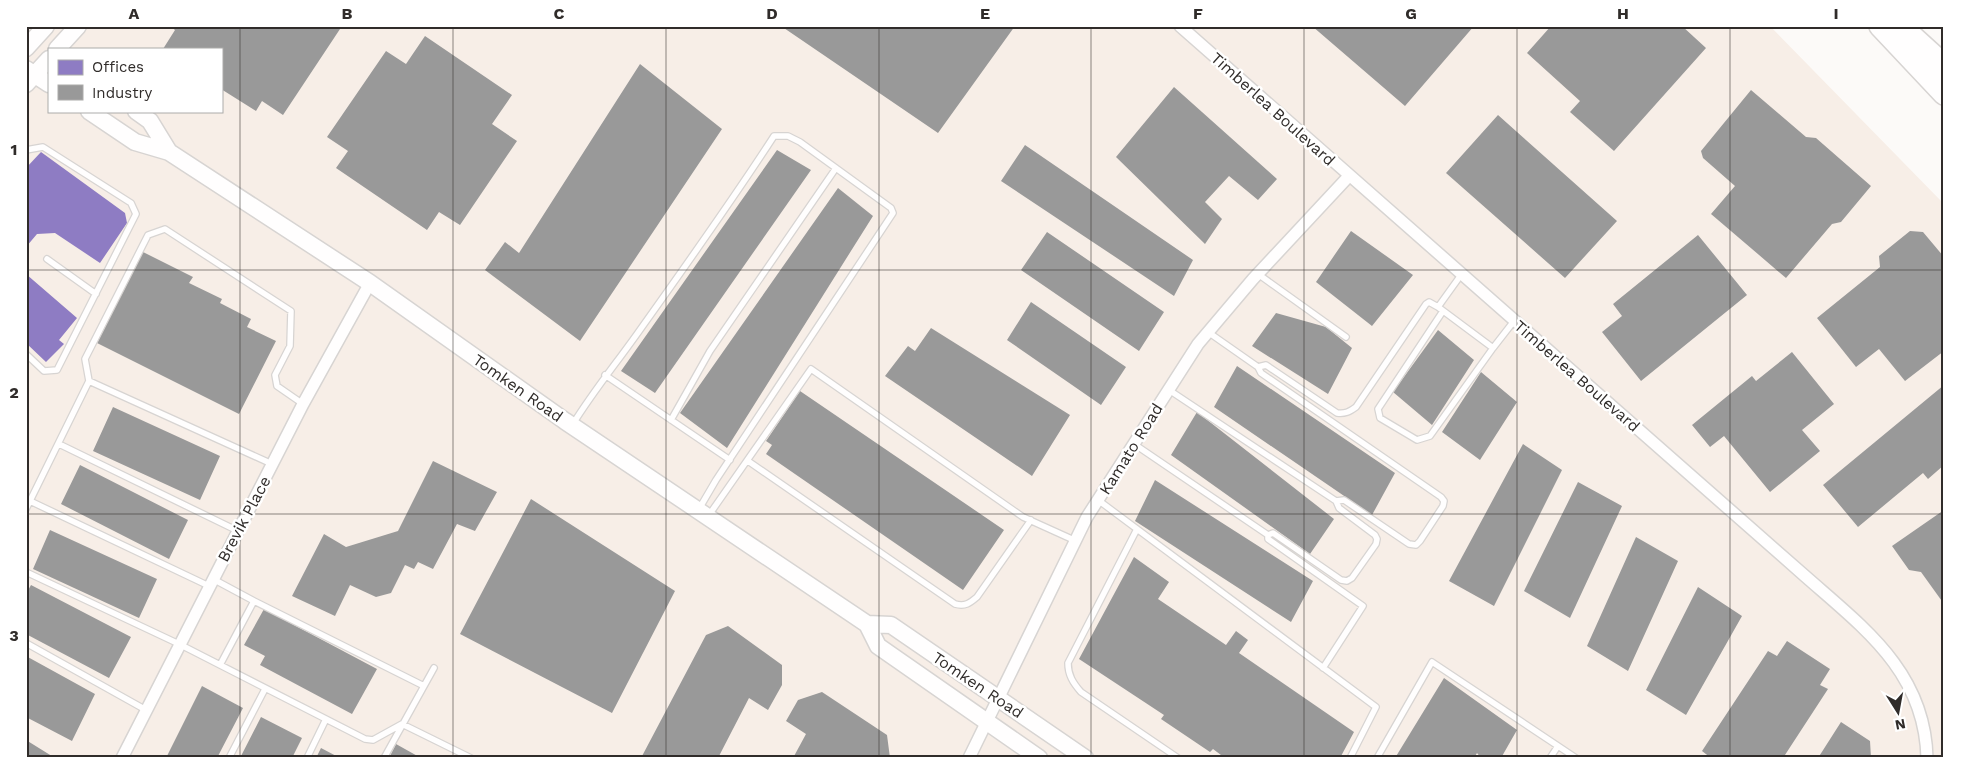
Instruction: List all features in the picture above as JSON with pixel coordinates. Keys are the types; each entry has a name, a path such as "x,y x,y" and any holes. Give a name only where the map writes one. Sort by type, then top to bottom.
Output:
{"highway":[{"path":"1880,26 1944,94"},
{"path":"1900,26 1944,65"}],"main road":[{"path":"46,26 29,41 48,50"},
{"path":"58,48 78,26"},
{"path":"48,59 29,76 48,84"},
{"name":"Tomken Road","path":"90,112 135,142 169,152 370,283 572,426 867,624 878,646 1038,758"},
{"name":"Tomken Road","path":"137,112 150,121 169,152"},
{"name":"Tomken Road","path":"867,624 891,625 1085,758"}],"street":[{"name":"Timberlea Boulevard","path":"1180,26 1348,176 1799,570 1883,647 1908,682 1920,714 1927,758"},
{"name":"Kamato Road","path":"969,758 997,698 1098,500 1198,344 1258,274 1348,176"},
{"name":"Brevik Place","path":"122,758 303,404 370,283"}],"lane":[{"path":"572,426 605,375 624,353 774,136 788,136 800,142 891,208 893,213 730,460 703,514"},
{"path":"26,150 43,146 131,203 136,214 57,370 44,371 26,354"},
{"path":"671,420 710,351 836,168"},
{"path":"26,509 89,381 85,359 148,235 165,229 291,311 290,346 275,375 277,386 303,404"},
{"path":"47,259 96,294"},
{"path":"1258,274 1346,337"},
{"path":"1461,274 1378,409 1380,418 1417,440 1430,436 1514,321"},
{"path":"1258,367 1266,365 1338,413 1344,414 1356,407 1429,302 1493,348"},
{"path":"1208,332 1258,367 1261,373 1441,496 1444,501 1443,506 1416,545 1409,544 1344,500 1336,501"},
{"path":"703,514 748,461 811,369 1023,517 1076,541"},
{"path":"605,375 730,460"},
{"path":"89,381 272,464"},
{"path":"1169,390 1336,501 1339,508 1375,535 1377,540 1352,578 1347,581 1341,580 1273,534 1268,536"},
{"path":"59,444 238,531"},
{"path":"1134,444 1268,536 1268,539 1363,606 1323,668"},
{"path":"748,461 954,604 960,606 968,604 977,597 1031,520"},
{"path":"1098,500 1376,707 1350,758"},
{"path":"30,501 254,601 424,686"},
{"path":"1137,529 1068,663 1068,671 1073,683 1081,692 1178,758"},
{"path":"26,572 179,644 365,739 373,740 402,724"},
{"path":"220,666 254,601"},
{"path":"26,643 146,710"},
{"path":"1377,758 1432,662 1576,758"},
{"path":"384,758 434,668"},
{"path":"229,758 265,689"},
{"path":"307,758 326,719"},
{"path":"402,724 458,755 471,758"},
{"path":"1550,758 1558,746"}],"shaded area":[{"path":"26,26 1770,26 1944,204 1944,758 26,758"}],"building: Offices":[{"path":"41,152 125,213 127,223 100,263 55,233 37,234 26,247 26,168"},
{"path":"26,274 77,318 59,340 64,344 46,362 26,343"}],"building: Industry":[{"path":"170,26 342,26 283,115 262,101 256,111 222,90 222,48 164,48 175,30"},
{"path":"781,26 1015,26 938,133"},
{"path":"1312,26 1474,26 1405,106"},
{"path":"1551,26 1682,26 1706,48 1614,151 1570,112 1580,101 1527,53"},
{"path":"425,36 512,95 492,124 517,141 460,225 439,212 427,230 336,168 348,151 327,137 386,51 406,64"},
{"path":"640,64 722,129 580,341 485,270 505,242 519,253"},
{"path":"1174,87 1277,179 1258,200 1229,176 1205,202 1222,219 1205,244 1116,157"},
{"path":"1751,90 1806,137 1816,138 1871,186 1841,222 1832,224 1786,278 1711,214 1735,186 1703,158 1701,151"},
{"path":"1498,115 1617,221 1565,278 1446,173"},
{"path":"1025,145 1193,260 1174,296 1001,181"},
{"path":"777,150 811,170 655,393 621,371"},
{"path":"838,188 873,216 727,448 680,413"},
{"path":"1351,231 1413,275 1372,326 1316,282"},
{"path":"1910,231 1923,232 1944,257 1944,351 1905,381 1879,349 1856,367 1817,318 1880,267 1879,256"},
{"path":"1047,232 1164,312 1139,351 1021,270"},
{"path":"1698,235 1747,295 1641,381 1602,332 1622,316 1613,304"},
{"path":"143,252 193,277 189,283 222,299 220,303 251,319 247,327 276,341 239,414 97,343"},
{"path":"1031,302 1126,367 1101,405 1007,340"},
{"path":"1276,313 1326,327 1352,348 1328,394 1252,346"},
{"path":"931,328 1070,415 1032,476 885,376 908,346 915,351"},
{"path":"1438,330 1474,360 1432,425 1393,392"},
{"path":"1792,352 1834,404 1802,430 1820,451 1770,492 1724,436 1710,447 1692,425 1752,376 1756,381"},
{"path":"1237,366 1395,473 1372,515 1214,407"},
{"path":"1481,372 1517,402 1480,460 1442,432"},
{"path":"1944,385 1944,465 1928,479 1923,473 1858,527 1823,485"},
{"path":"800,391 1004,530 963,590 766,454 772,445 766,441"},
{"path":"113,407 220,456 200,500 93,451"},
{"path":"1197,412 1334,519 1310,554 1171,455"},
{"path":"1523,444 1562,470 1494,606 1449,581"},
{"path":"433,461 497,492 475,531 457,524 433,569 418,562 414,569 405,565 391,593 376,597 350,585 335,616 292,596 324,534 346,547 398,531"},
{"path":"80,465 188,520 169,559 61,504"},
{"path":"1155,480 1313,581 1291,622 1135,521"},
{"path":"1578,482 1622,506 1570,618 1524,591"},
{"path":"531,499 675,591 612,713 460,634"},
{"path":"1944,510 1944,604 1921,572 1909,570 1892,546"},
{"path":"50,530 157,579 139,618 33,569"},
{"path":"1636,537 1678,561 1628,671 1587,646"},
{"path":"1134,557 1169,582 1158,599 1226,645 1236,631 1248,640 1239,653 1354,732 1340,758 1225,758 1213,749 1210,752 1161,719 1164,715 1079,659"},
{"path":"31,585 131,637 109,678 26,634 26,594"},
{"path":"1698,587 1742,616 1686,715 1646,690"},
{"path":"264,609 377,669 352,714 260,665 265,656 244,645"},
{"path":"728,626 782,665 782,685 768,710 749,698 718,758 641,758 706,635"},
{"path":"1787,641 1830,669 1820,685 1828,689 1783,758 1711,758 1702,751 1768,651 1777,656"},
{"path":"26,656 95,694 72,741 26,717"},
{"path":"1444,678 1517,730 1501,758 1481,758 1477,753 1474,758 1395,758"},
{"path":"202,686 243,708 217,758 166,758"},
{"path":"822,692 887,735 890,758 793,758 806,734 786,721 798,700"},
{"path":"261,717 302,738 292,758 240,758"},
{"path":"1841,722 1870,741 1871,758 1818,758"},
{"path":"26,740 55,758 26,758"},
{"path":"396,744 421,758 389,758"},
{"path":"321,748 340,758 316,758"}]}
